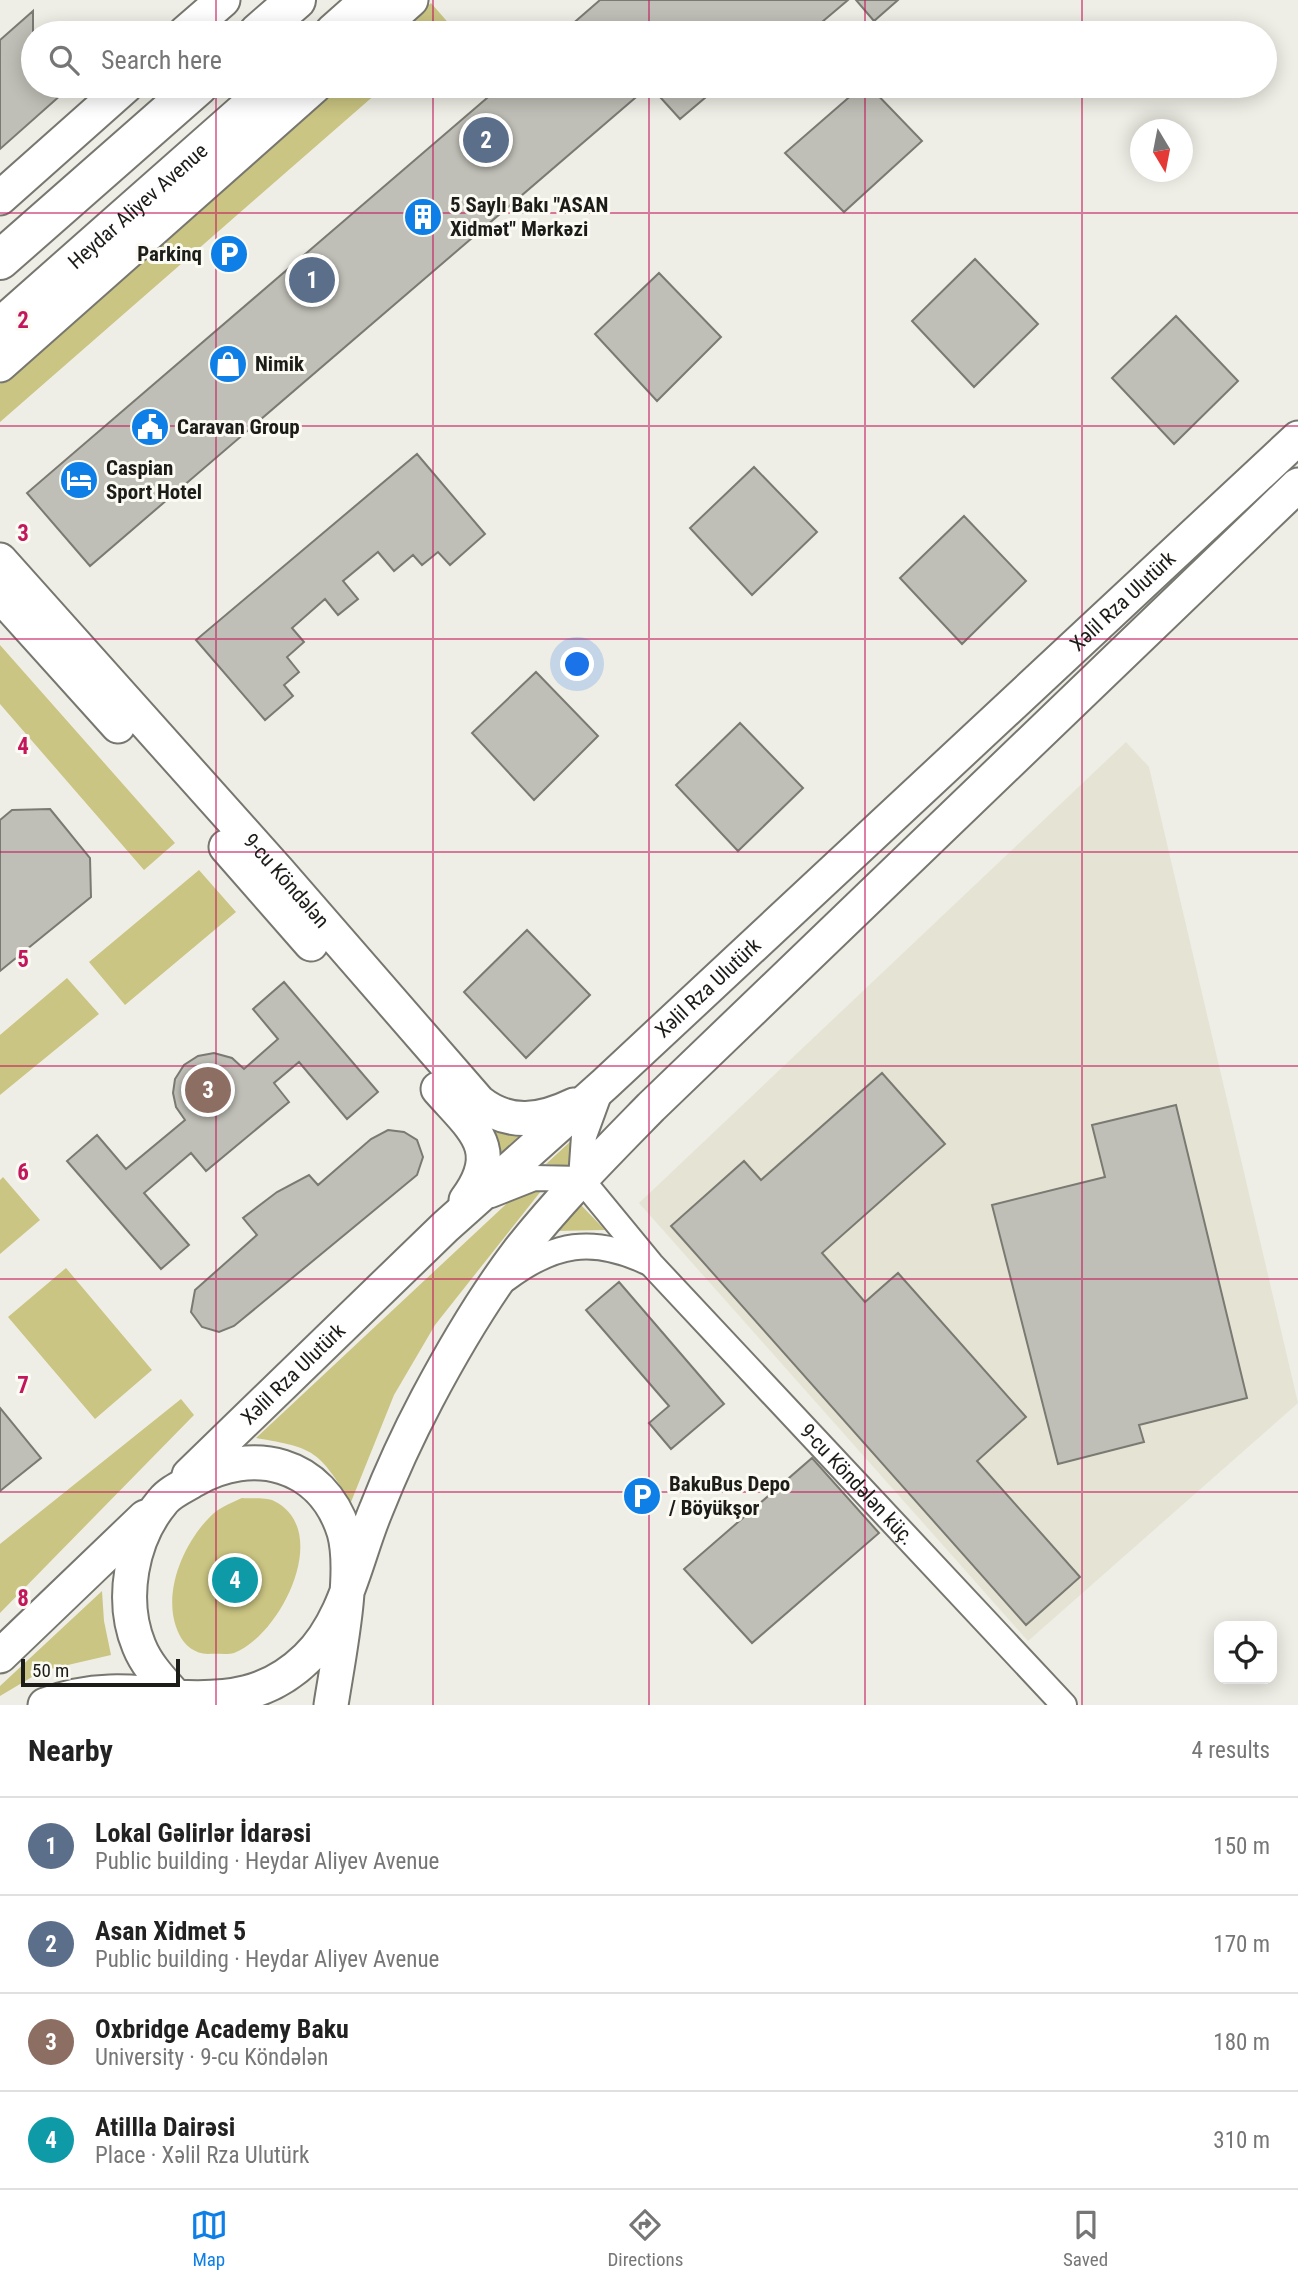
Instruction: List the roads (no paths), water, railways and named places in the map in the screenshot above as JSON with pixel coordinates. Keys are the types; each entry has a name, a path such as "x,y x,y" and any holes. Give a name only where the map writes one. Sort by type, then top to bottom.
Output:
{"highway":[{"path":"272,21 296,0"},
{"path":"347,21 371,0"},
{"path":"0,260 184,98"},
{"name":"Heydar Aliyev Avenue","path":"0,328 260,98"}],"main road":[{"path":"199,21 223,0"},
{"path":"387,21 411,0"},
{"path":"0,198 112,98"},
{"path":"0,365 301,98"},
{"name":"Xəlil Rza Ulutürk","path":"164,1499 445,1227 605,1084 1298,438"},
{"path":"1254,478 1288,494"},
{"name":"Xəlil Rza Ulutürk","path":"581,1179 651,1107 1288,494"},
{"name":"9-cu Köndələn","path":"0,560 271,863 479,1102 500,1117 541,1117 575,1104 605,1084"},
{"name":"9-cu Köndələn","path":"0,595 225,846 478,1138 484,1153 482,1177 445,1227"},
{"path":"45,1705 69,1696 101,1690 180,1701 239,1696 264,1689 309,1656 326,1634 345,1593 397,1460 427,1399 490,1291 519,1251 581,1179"},
{"path":"0,1656 164,1499 204,1475 236,1463 280,1464 302,1475 334,1511 343,1531 349,1559 331,1705"},
{"path":"164,1499 150,1521 134,1560 130,1591 131,1616 138,1645 147,1663 180,1701"},
{"path":"337,1668 339,1705"}],"street":[{"path":"445,1227 489,1196 519,1181 555,1176 581,1179 588,1120 605,1084"},
{"name":"9-cu Köndələn küç.","path":"581,1179 651,1264 1064,1705"},
{"path":"490,1291 536,1258 556,1250 597,1245 616,1238 617,1227 611,1215"},
{"path":"597,1245 620,1250 651,1264"}],"place":[{"name":"Asan Xidmet 5","path":"486,140"},
{"name":"5 Saylı Bakı \"ASAN Xidmət\" Mərkəzi","path":"423,217"},
{"name":"Parkinq","path":"229,254"},
{"name":"Lokal Gəlirlər İdarəsi","path":"312,280"},
{"name":"Nimik","path":"228,364"},
{"name":"Caravan Group","path":"150,427"},
{"name":"Caspian Sport Hotel","path":"79,480"},
{"name":"Oxbridge Academy Baku","path":"208,1090"},
{"name":"BakuBus Depo / Böyükşor","path":"642,1496"},
{"name":"Atillla Dairəsi","path":"235,1580"}]}
